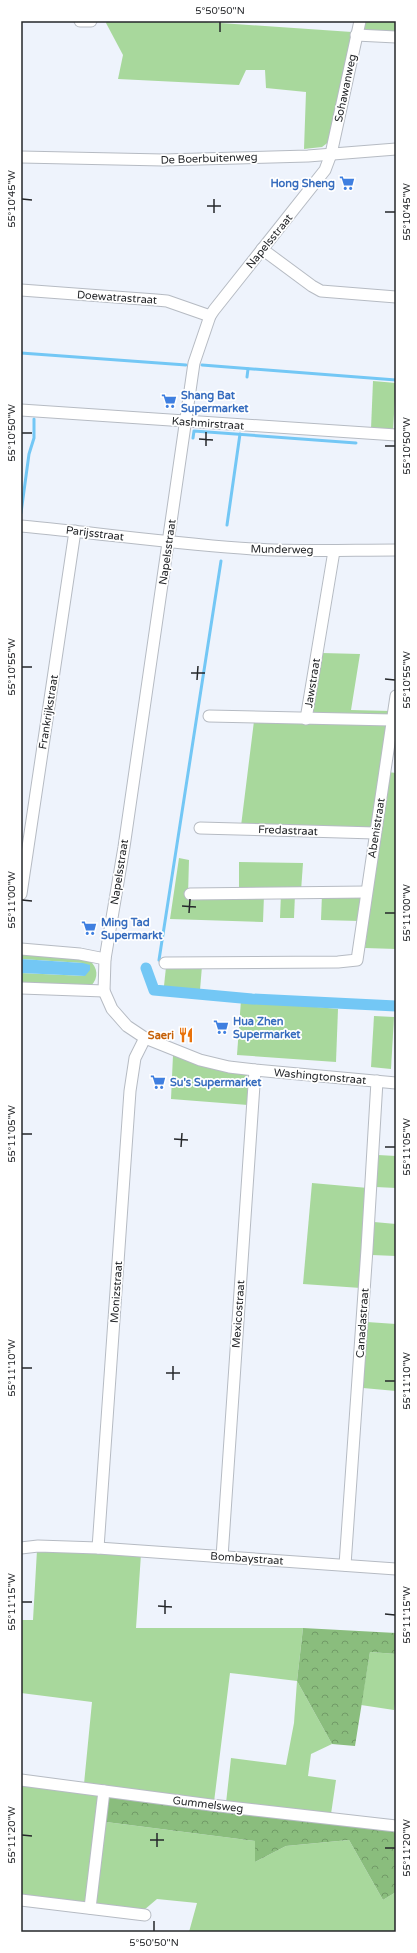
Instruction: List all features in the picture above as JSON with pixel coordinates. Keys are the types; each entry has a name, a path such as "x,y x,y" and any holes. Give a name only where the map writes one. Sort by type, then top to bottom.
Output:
{"street":[{"path":"80,21 91,21"},
{"name":"Sohawanweg","path":"331,154 360,21"},
{"path":"356,36 396,37"},
{"name":"De Boerbuitenweg","path":"21,157 163,160 331,154 396,149"},
{"name":"Napelsstraat","path":"104,991 105,959 124,846 194,363 210,316 325,170 331,154"},
{"path":"262,249 321,291 396,297"},
{"name":"Doewatrastraat","path":"21,290 156,300 167,302 210,316"},
{"name":"Kashmirstraat","path":"21,410 396,435"},
{"name":"Parijsstraat","path":"21,526 168,542"},
{"name":"Frankrijkstraat","path":"21,894 25,841 75,531"},
{"name":"Munderweg","path":"168,542 255,549 334,551 396,550"},
{"name":"Jawstraat","path":"209,716 306,720 334,551"},
{"name":"Abenistraat","path":"165,963 338,962 357,960 396,696"},
{"path":"306,720 392,720"},
{"name":"Fredastraat","path":"200,828 375,833"},
{"path":"190,894 366,892"},
{"path":"21,949 80,954 105,959"},
{"path":"21,988 104,991"},
{"name":"Washingtonstraat","path":"104,991 112,1009 126,1026 145,1038 200,1060 229,1067 254,1070 396,1083"},
{"name":"Monizstraat","path":"98,1548 130,1091 135,1058 145,1038"},
{"name":"Mexicostraat","path":"222,1557 254,1070"},
{"name":"Canadastraat","path":"345,1565 377,1081"},
{"name":"Bombaystraat","path":"21,1548 38,1546 98,1548 396,1569"},
{"name":"Gummelsweg","path":"21,1780 396,1826"},
{"path":"90,1908 104,1791"},
{"path":"21,1900 145,1915"}],"green space":[{"path":"107,21 192,21 352,32 330,141 322,147 304,149 306,92 266,88 265,70 246,70 239,85 118,79 123,55 106,23"},
{"path":"362,21 396,21 396,34 364,31"},
{"path":"373,381 396,383 393,430 371,429"},
{"path":"322,653 360,654 351,710 391,711 374,826 370,829 241,826 254,721 311,722"},
{"path":"388,772 396,773 396,949 365,948"},
{"path":"179,858 189,860 188,895 264,895 263,922 170,919"},
{"path":"239,862 303,863 301,891 239,891"},
{"path":"281,893 295,894 294,918 280,918"},
{"path":"363,893 360,921 321,920 322,894"},
{"path":"21,953 89,960 96,969 94,983 91,986 21,985 21,973 85,976 83,963 21,959"},
{"path":"202,966 200,990 164,986 166,967"},
{"path":"241,1000 338,1009 336,1062 237,1055"},
{"path":"374,1016 394,1017 391,1069 371,1067"},
{"path":"173,1055 199,1065 245,1073 250,1084 248,1105 171,1099"},
{"path":"378,1155 396,1156 396,1188 376,1187"},
{"path":"312,1183 368,1188 361,1288 303,1284"},
{"path":"374,1222 396,1224 396,1256 372,1255"},
{"path":"367,1322 396,1324 396,1391 363,1388"},
{"path":"37,1550 141,1554 136,1628 303,1628 297,1681 230,1673 214,1802 84,1784 92,1702 21,1693 21,1620 33,1620"},
{"path":"303,1628 396,1633 396,1654 370,1652 355,1746 332,1744 297,1681"},
{"path":"370,1652 396,1654 396,1697 394,1710 361,1705"},
{"path":"297,1681 332,1744 311,1754 308,1776 336,1780 331,1814 226,1803 231,1758 286,1765 294,1723"},
{"path":"21,1785 98,1794 90,1898 80,1904 21,1897"},
{"path":"108,1796 396,1831 396,1892 383,1900 349,1840 286,1846 255,1862 255,1841 106,1822"},
{"path":"106,1822 255,1841 255,1862 286,1846 349,1840 383,1900 396,1892 396,1932 189,1932 197,1903 157,1899 144,1910 96,1904"}],"water":[{"path":"21,959 83,963 90,965 90,970 85,976 21,973"}],"waterway":[{"path":"21,353 186,365"},
{"path":"202,365 396,380"},
{"path":"247,377 248,369"},
{"path":"21,513 29,454 34,438 34,419"},
{"path":"193,438 194,431 356,443"},
{"path":"227,525 240,434"},
{"path":"159,960 221,561"},
{"path":"146,968 154,990 252,999 396,1006"}],"place":[{"name":"Hong Sheng","path":"347,183"},
{"name":"Shang Bat Supermarket","path":"169,401"},
{"name":"Ming Tad Supermarkt","path":"89,928"},
{"name":"Hua Zhen Supermarket","path":"221,1027"},
{"name":"Saeri","path":"186,1035"},
{"name":"Su's Supermarket","path":"158,1082"}]}
